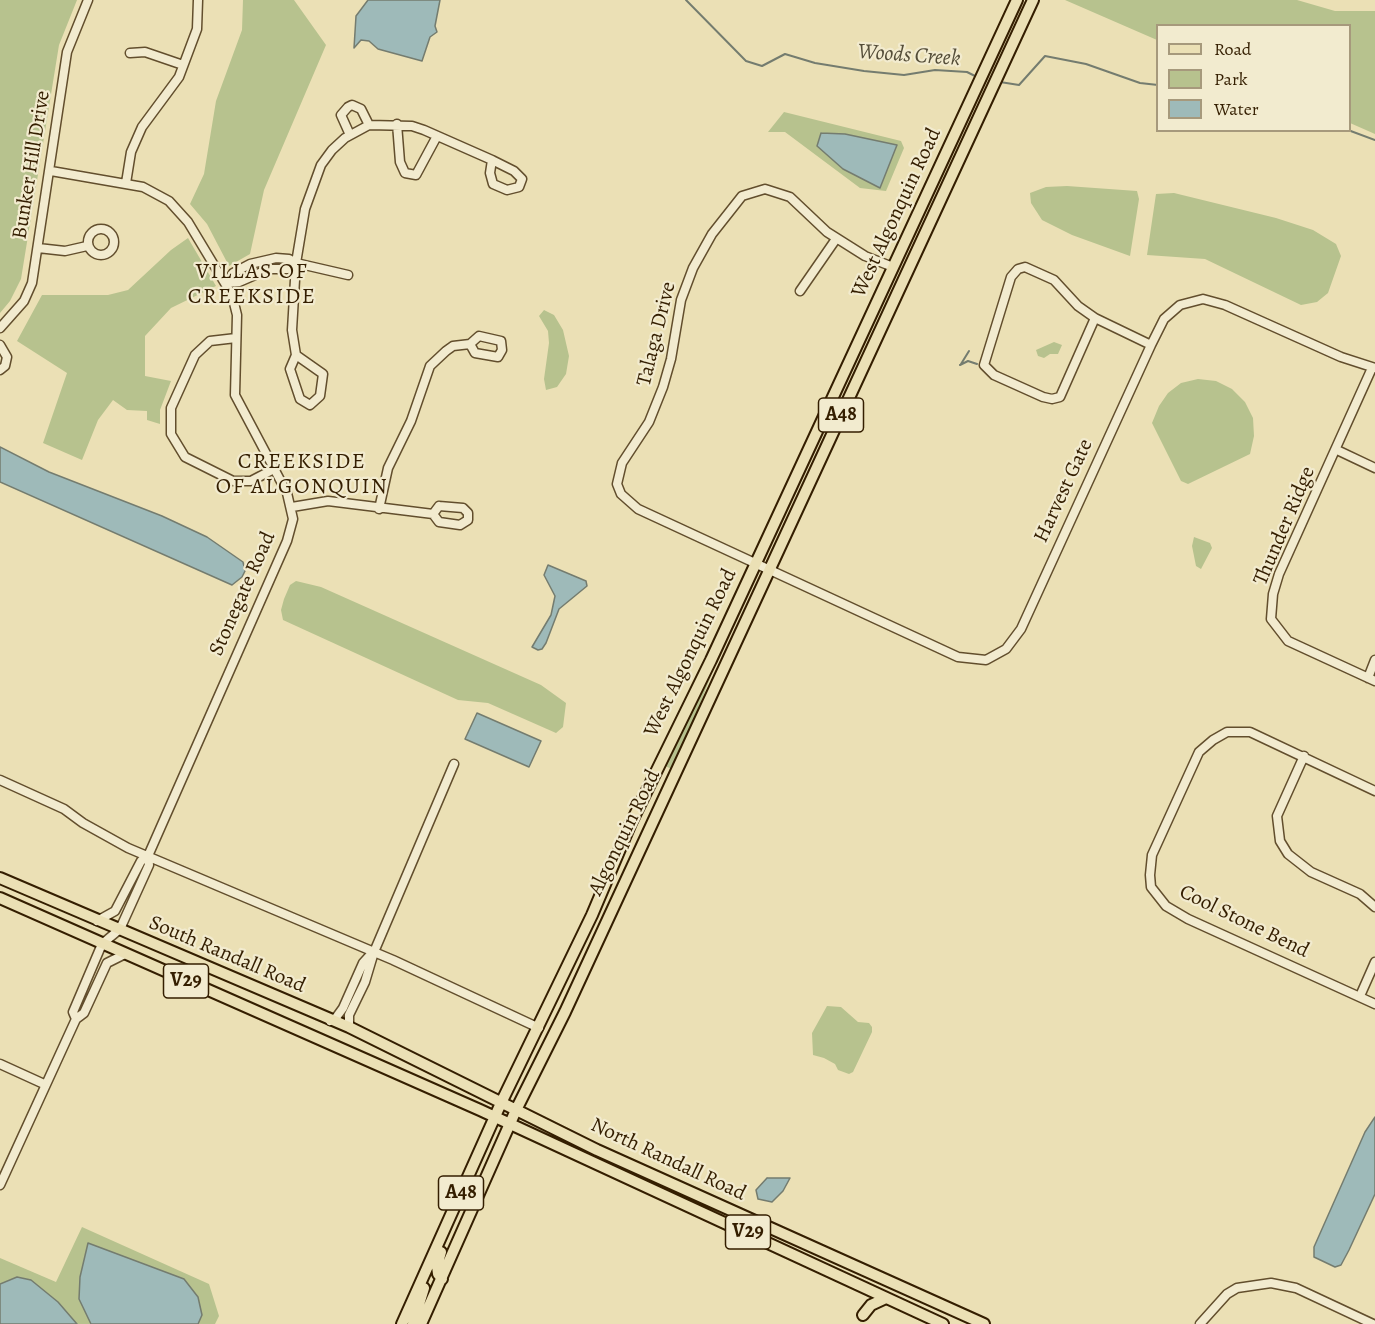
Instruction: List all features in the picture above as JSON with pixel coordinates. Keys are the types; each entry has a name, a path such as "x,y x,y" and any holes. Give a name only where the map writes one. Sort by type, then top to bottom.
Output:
{"main road":[{"name":"West Algonquin Road","path":"402,1324 501,1103 539,1028 635,813 755,564 1017,0"},
{"name":"Algonquin Road","path":"421,1324 516,1110 555,1032 1033,0"},
{"name":"South Randall Road","path":"0,878 330,1021 349,1027 501,1103"},
{"name":"South Randall Road","path":"0,898 495,1116"},
{"name":"North Randall Road","path":"501,1103 839,1261 984,1324"},
{"name":"North Randall Road","path":"495,1116 943,1324"},
{"path":"442,1279 438,1274 437,1266 458,1201"},
{"path":"413,1324 424,1290 427,1270"},
{"path":"863,1315 871,1305 886,1298"}],"street":[{"name":"Bunker Hill Drive","path":"0,328 24,302 32,283 68,52 88,0"},
{"path":"126,183 131,152 142,127 173,87 183,65 196,29 198,0"},
{"path":"130,54 145,52 183,65"},
{"path":"350,135 341,115 348,107 352,105 361,109 369,125"},
{"path":"397,124 400,162 405,173 416,175 437,136"},
{"path":"296,356 319,369 323,374 320,396 310,405 303,403 292,378 290,364 296,356 292,330 296,263 301,224 315,180 332,150 350,135 369,125 397,124 412,126 492,160"},
{"path":"51,171 126,183 160,196 177,209 227,283 237,315 235,394 292,507 328,501 433,514"},
{"name":"Talaga Drive","path":"768,570 638,509 621,494 616,483 622,463 649,422 663,387 671,359 681,300 693,268 712,234 742,196 765,189 790,197 836,239 865,256 893,267"},
{"path":"800,291 836,239"},
{"path":"38,248 65,252 87,246"},
{"path":"227,283 233,273 250,264 276,258 289,259 296,263 348,275"},
{"path":"1095,318 1060,397 1052,399 1043,397 994,375 984,365 1011,277 1018,269 1025,267 1054,280 1078,306 1095,318 1151,345"},
{"name":"Harvest Gate","path":"768,570 958,657 986,660 1014,640 1021,629 1151,345 1164,319 1180,305 1203,299 1225,305 1341,357 1374,368"},
{"path":"236,338 210,341 195,355 171,408 171,434 185,457 233,481 251,481 274,469"},
{"path":"380,509 388,468 411,421 430,366 453,346 470,344"},
{"path":"0,345 7,357 5,366 0,370"},
{"name":"Thunder Ridge","path":"1372,679 1288,642 1271,619 1273,594 1279,574 1374,368"},
{"path":"1337,450 1375,468"},
{"name":"Stonegate Road","path":"76,1019 73,1012 102,944 120,929 149,865 148,856 291,532 292,507"},
{"path":"1372,679 1375,660"},
{"name":"Cool Stone Bend","path":"1375,792 1250,732 1227,732 1213,740 1200,752 1152,855 1151,887 1166,906 1188,920 1375,1004"},
{"path":"1304,756 1278,816 1280,841 1288,854 1311,872 1360,894 1375,907"},
{"path":"349,1027 350,1015 365,982 374,952 454,764"},
{"path":"0,780 64,809 83,824 148,856 374,952 539,1028"},
{"name":"Stonegate Road","path":"96,921 116,911 141,861 148,856"},
{"path":"330,1021 335,1019 343,1008 363,963 374,952"},
{"name":"Stonegate Road","path":"0,1185 44,1084 76,1019 84,1013 107,963 125,954"},
{"path":"1360,996 1375,962"},
{"path":"0,1064 44,1084"},
{"path":"1200,1324 1227,1294 1237,1288 1271,1283 1296,1288 1373,1324"}],"green space":[{"path":"0,0 77,0 59,45 21,279 10,301 0,313"},
{"path":"243,0 294,0 326,45 264,190 250,254 229,266 207,224 190,204 204,174 216,101 242,30"},
{"path":"1065,0 1297,0 1335,11 1375,11 1375,134 1351,123 1351,24 1156,24 1156,40"},
{"path":"784,112 901,141 904,148 886,191 860,188 785,132 768,132"},
{"path":"1067,186 1137,191 1139,199 1130,256 1072,235 1042,220 1031,203 1030,193 1046,187"},
{"path":"1174,193 1276,218 1313,230 1336,244 1341,256 1328,293 1317,302 1301,305 1205,259 1147,255 1156,194"},
{"path":"188,238 216,286 171,308 145,336 145,376 171,381 160,410 160,424 147,420 147,411 127,410 113,400 98,420 82,460 43,443 67,373 17,341 42,295 108,295 128,290 171,250"},
{"path":"544,310 554,315 563,330 569,356 566,374 557,387 546,390 544,379 549,343 548,331 539,316"},
{"path":"1054,342 1062,345 1058,354 1050,354 1044,358 1038,356 1036,350"},
{"path":"1198,379 1216,381 1232,389 1245,402 1253,418 1254,436 1250,454 1188,484 1181,481 1152,423 1159,406 1168,393 1181,383"},
{"path":"1194,537 1210,543 1212,548 1201,569 1196,566 1192,546"},
{"path":"296,581 321,587 541,685 566,703 563,727 556,733 488,703 458,700 283,620 281,610 284,599 290,585"},
{"path":"711,676 674,770 665,766 677,740"},
{"path":"827,1006 841,1007 858,1022 869,1023 872,1027 872,1032 853,1072 849,1074 838,1070 835,1064 824,1058 813,1055 812,1033"},
{"path":"82,1227 209,1284 219,1316 215,1324 0,1324 0,1258 56,1282"}],"water":[{"path":"368,0 440,0 435,26 437,32 430,37 422,61 378,49 369,41 361,40 354,48 356,16"},
{"path":"821,133 845,134 897,145 880,188 843,169 817,146"},
{"path":"0,447 49,472 162,516 207,537 243,562 245,571 242,577 232,585 0,482"},
{"path":"548,565 586,581 587,586 559,609 546,643 542,649 538,650 532,647 551,615 555,596 544,575"},
{"path":"477,713 541,741 529,767 465,739"},
{"path":"1375,1117 1375,1194 1341,1265 1335,1267 1314,1257 1314,1247 1365,1132"},
{"path":"767,1178 790,1178 783,1191 772,1202 758,1199 756,1190"},
{"path":"88,1243 184,1279 198,1297 202,1315 198,1324 91,1324 79,1299 80,1277"},
{"path":"17,1277 31,1280 58,1302 77,1324 0,1324 0,1284"}],"waterway":[{"name":"Woods Creek","path":"686,0 746,61 762,66 785,54 815,63 864,71 904,75 935,70 967,72 977,77"},
{"name":"Woods Creek","path":"1000,82 1019,85 1045,56 1086,64 1140,83 1156,85"},
{"name":"Woods Creek","path":"1351,131 1375,140"},
{"path":"961,364 969,351"},
{"path":"960,365 968,361 977,364"}],"district":[{"name":"VILLAS OF CREEKSIDE","path":"252,286"},
{"name":"CREEKSIDE OF ALGONQUIN","path":"302,476"}]}
